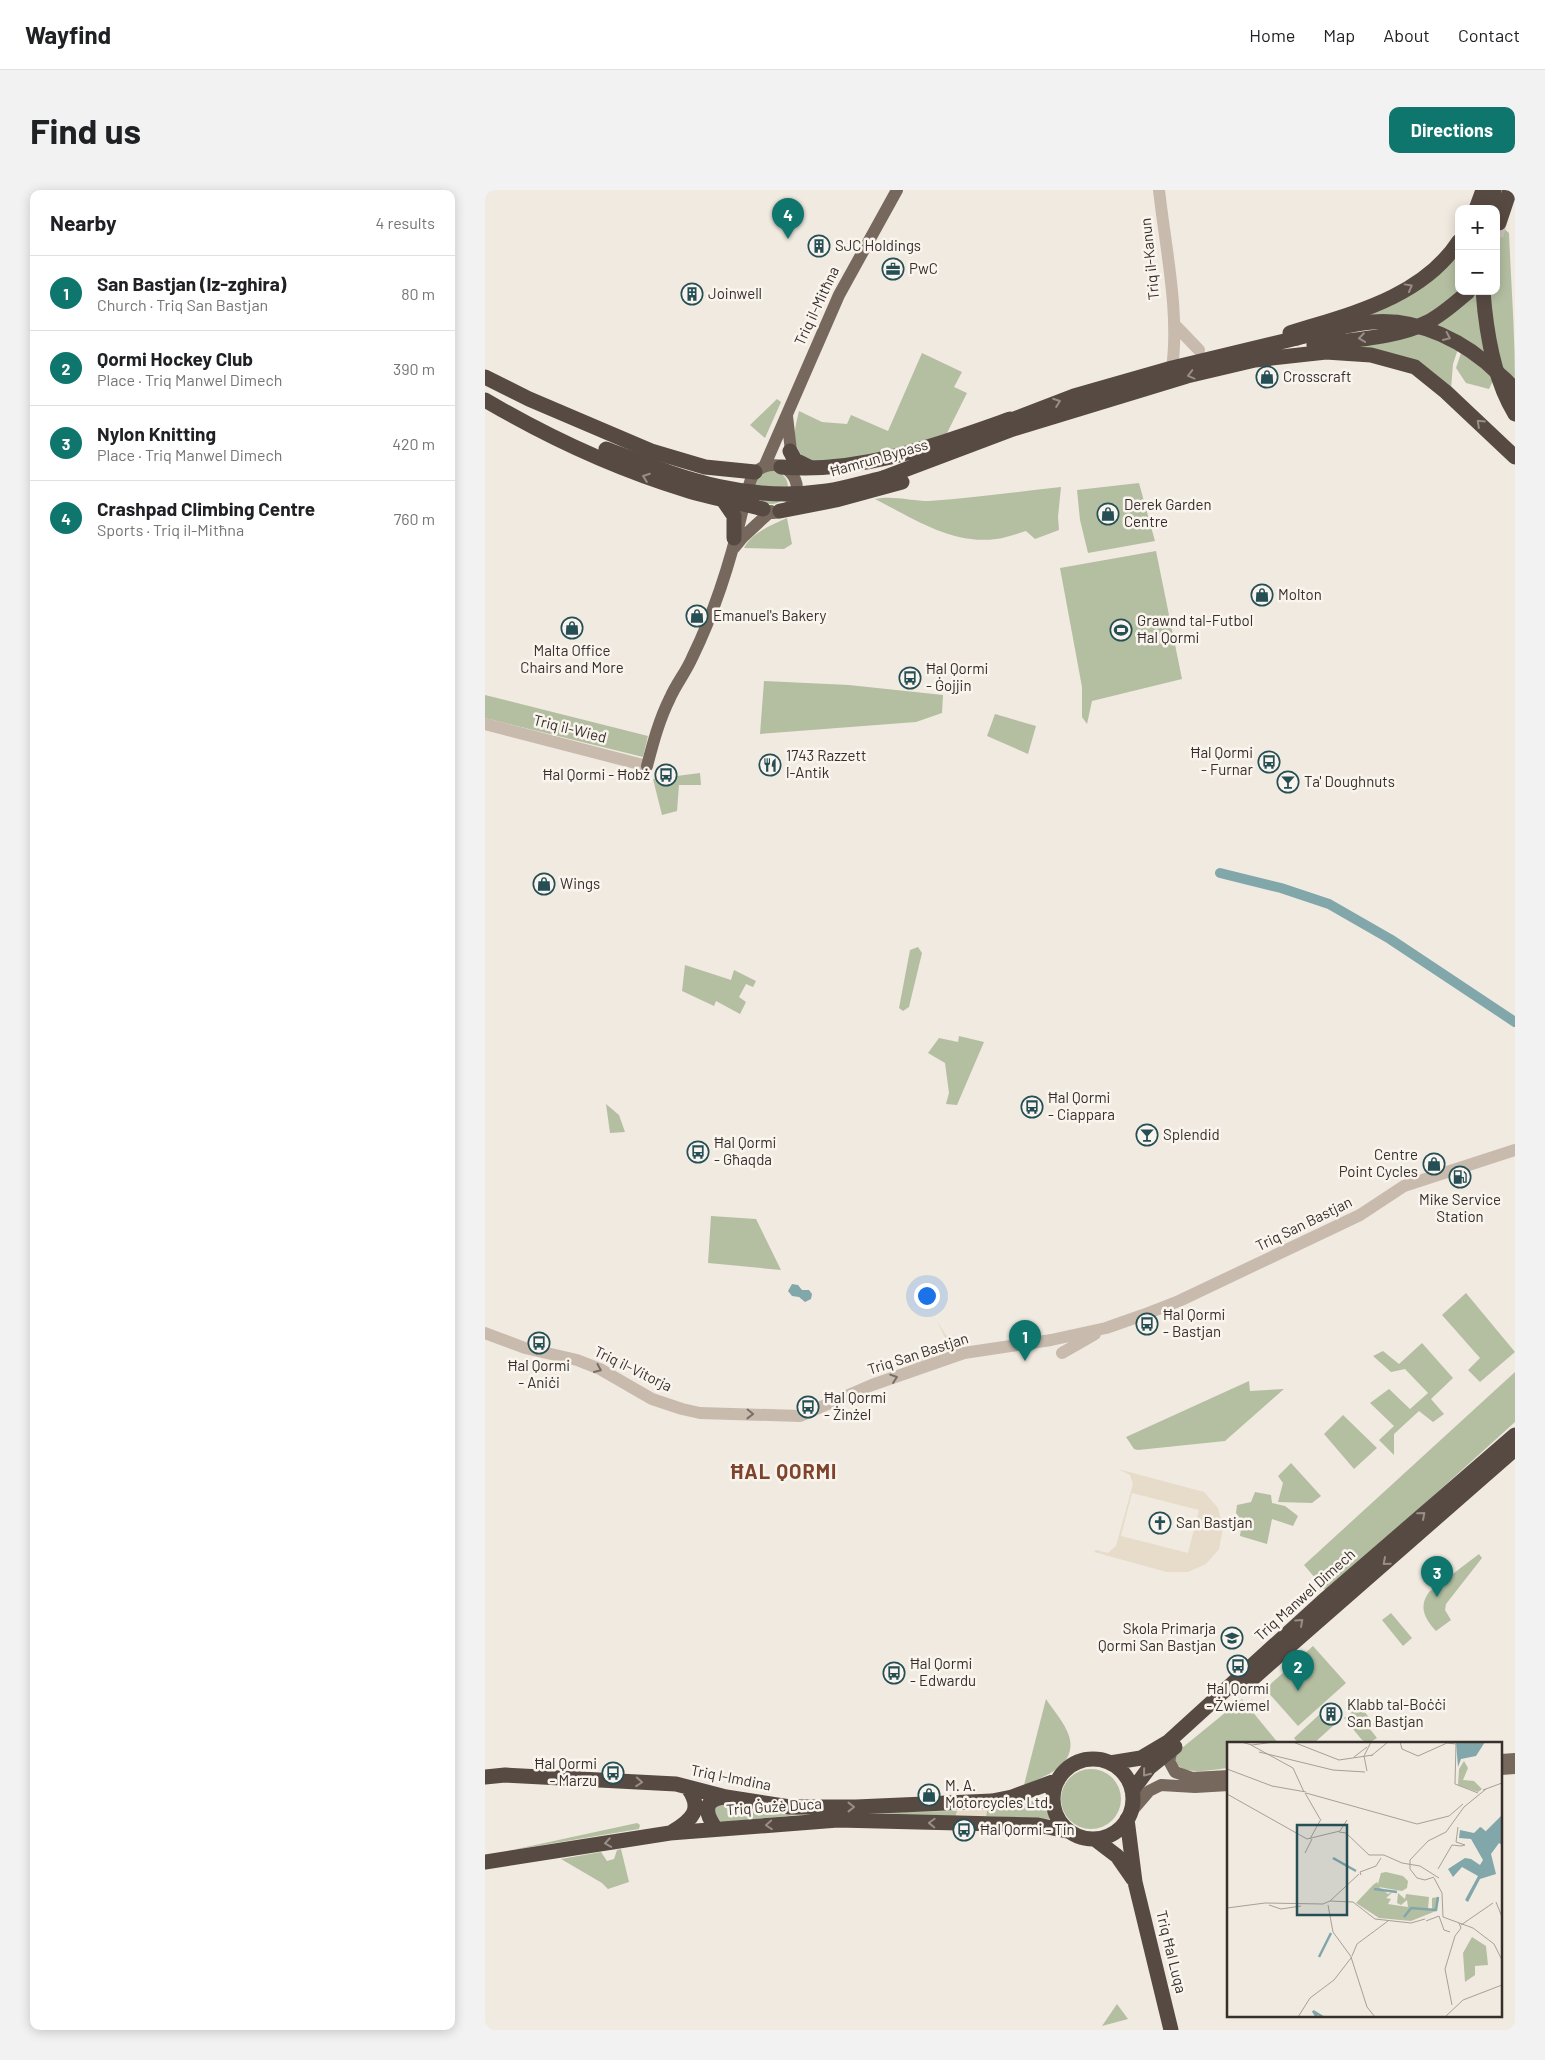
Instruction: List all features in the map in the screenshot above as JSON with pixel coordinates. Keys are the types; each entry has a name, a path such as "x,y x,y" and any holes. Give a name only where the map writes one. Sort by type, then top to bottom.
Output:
{"highway":[{"path":"1477,205 1483,190"},
{"path":"1491,205 1494,190"},
{"path":"1500,219 1509,190"},
{"path":"1236,351 1367,309 1432,273 1455,247"},
{"path":"1255,360 1293,348 1409,329 1427,323 1445,312 1465,295"},
{"path":"1483,295 1493,359 1515,414"},
{"path":"1236,351 1344,326 1374,322 1424,328 1448,337 1480,356 1515,390"},
{"name":"Ħamrun Bypass","path":"485,395 607,446 699,476 737,483 773,486 826,483 882,474 1013,424 1074,396 1236,351"},
{"path":"1255,360 1326,352 1371,355 1415,367 1447,392 1515,457"},
{"path":"1212,369 1254,367 1320,357 1369,363"},
{"name":"Ħamrun Bypass","path":"1013,424 1212,369 1255,360"},
{"path":"485,378 529,399 651,451 705,467 755,475"},
{"name":"Ħamrun Bypass","path":"485,378 527,406 607,446"},
{"path":"485,400 519,420 643,476 723,500 771,510 886,487 936,470 1013,424"},
{"path":"787,468 813,468 882,459 1013,424"},
{"path":"790,451 795,460 803,466 813,468"},
{"path":"723,500 734,516 733,545"},
{"name":"Triq Manwel Dimech","path":"1110,1763 1141,1758 1169,1742 1322,1602 1515,1435"},
{"name":"Triq Manwel Dimech","path":"1132,1791 1149,1768 1515,1450"},
{"path":"1095,1760 1110,1763 1121,1771 1132,1791 1129,1816 1120,1829 1109,1836 1096,1840 1076,1836 1067,1831 1058,1820 1053,1807 1053,1793 1057,1780 1070,1766 1079,1761 1095,1760"},
{"name":"Triq l-Imdina","path":"485,1777 505,1775 605,1779 687,1787 727,1797 790,1807 963,1804 1012,1797 1057,1780"},
{"path":"670,1833 685,1825 695,1810 695,1799 687,1787"},
{"path":"716,1829 709,1819 708,1807 711,1801 716,1798 727,1797"},
{"name":"Triq Ħal Luqa","path":"1129,1816 1135,1882 1171,2030"},
{"name":"Triq Ġużè Duca","path":"485,1862 670,1833 838,1820 1038,1825 1067,1831"},
{"name":"Triq Ħal Luqa","path":"1096,1840 1117,1856 1135,1882"}],"main road":[{"name":"Triq il-Mitħna","path":"647,766 655,734 670,698 692,658 709,619 744,504 755,475 787,413 839,295 897,190"},
{"name":"Triq il-Mitħna","path":"733,545 771,510 793,501 797,485 787,468 790,451 787,413"},
{"path":"771,510 753,503 755,475 787,468"},
{"path":"1172,1749 1169,1761 1175,1772 1192,1778 1227,1776"},
{"path":"1129,1816 1149,1791 1161,1785 1195,1787 1227,1784"}],"street":[{"name":"Triq il-Kanun","path":"1159,190 1174,324 1174,348 1171,368"},
{"path":"1174,324 1199,350"},
{"name":"Triq il-Wied","path":"485,724 647,766"},
{"name":"Triq San Bastjan","path":"800,1416 872,1386 964,1353 1051,1340 1106,1328 1179,1301 1360,1215 1404,1186 1515,1150"},
{"name":"Triq San Bastjan","path":"1063,1353 1106,1328"},
{"name":"Triq il-Vitorja","path":"485,1333 525,1348 592,1366 652,1399 681,1409 700,1413 800,1416"},
{"name":"Triq San Bastjan","path":"1051,1340 1066,1343 1085,1340"}],"green space":[{"path":"1500,225 1509,233 1515,383 1501,365 1492,330 1488,295 1500,295"},
{"path":"1455,251 1455,295 1476,295 1487,353 1457,335 1427,323 1310,330 1389,303"},
{"path":"1421,332 1458,349 1453,364 1451,389 1343,346"},
{"path":"1462,350 1490,371 1493,381 1489,389 1466,383 1456,368"},
{"path":"922,353 962,372 954,387 967,393 947,433 876,457 807,461 798,449 795,438 799,411 822,422 847,424 851,415 888,431"},
{"path":"777,399 781,402 765,438 750,425"},
{"path":"771,470 778,471 783,475 787,480 787,494 783,499 778,503 771,504 764,503 759,499 755,494 754,487 755,480 759,475 764,471"},
{"path":"1139,483 1155,541 1088,553 1080,520 1077,490"},
{"path":"1061,487 1058,517 1059,530 1035,539 1026,531 996,539 979,540 963,538 918,522 875,499 895,498 929,501"},
{"path":"787,518 792,544 784,549 744,548 757,534"},
{"name":"Grawnd tal-Futbol Ħal Qormi","path":"1156,551 1182,679 1092,701 1087,724 1082,717 1082,687 1060,568"},
{"path":"764,681 849,685 943,695 942,713 916,722 760,734"},
{"path":"485,695 648,736 643,757 485,718"},
{"path":"995,714 1036,726 1028,754 987,736"},
{"path":"700,773 701,785 679,785 677,811 662,815 653,779"},
{"path":"918,947 922,953 909,1007 903,1011 899,1008 910,950"},
{"path":"685,965 731,980 734,970 756,981 753,987 746,984 739,997 746,1002 740,1014 716,1001 714,1006 682,991"},
{"path":"959,1036 984,1042 957,1105 946,1104 949,1093 945,1063 928,1053 939,1038 958,1042"},
{"path":"606,1104 619,1115 625,1132 610,1133"},
{"path":"711,1216 756,1219 781,1270 708,1263"},
{"path":"1466,1293 1515,1352 1480,1382 1468,1370 1480,1358 1442,1315"},
{"path":"1422,1343 1453,1378 1431,1399 1444,1414 1433,1422 1419,1411 1394,1434 1394,1455 1379,1440 1394,1426 1370,1403 1389,1389 1410,1409 1428,1393 1405,1369 1391,1372 1373,1356 1383,1351 1399,1364"},
{"path":"1515,1372 1515,1422 1327,1592 1304,1565"},
{"path":"1249,1381 1250,1391 1284,1389 1225,1441 1138,1450 1134,1449 1126,1437"},
{"path":"1343,1415 1377,1448 1354,1469 1324,1434"},
{"path":"1291,1463 1321,1496 1312,1503 1278,1502 1283,1483 1278,1476"},
{"path":"1255,1492 1271,1495 1272,1503 1285,1506 1298,1516 1293,1526 1272,1519 1267,1544 1240,1536 1242,1521 1236,1513 1237,1505 1251,1502"},
{"path":"1479,1554 1482,1558 1446,1604 1445,1610 1451,1620 1436,1631 1424,1613 1423,1608 1426,1597 1429,1592"},
{"path":"1391,1613 1412,1638 1403,1646 1382,1620"},
{"path":"1313,1646 1346,1683 1298,1726 1265,1689"},
{"path":"1046,1699 1067,1731 1070,1746 1069,1755 1064,1762 1049,1774 1024,1785"},
{"path":"1242,1699 1277,1742 1227,1742 1227,1768 1199,1771 1191,1771 1178,1766 1174,1760 1177,1752"},
{"path":"1360,1706 1375,1725 1370,1729 1377,1738 1371,1742 1362,1740 1344,1718"},
{"path":"1321,1713 1333,1726 1315,1742 1297,1742 1294,1738"},
{"path":"1091,1769 1107,1774 1112,1778 1116,1783 1121,1799 1116,1815 1112,1820 1107,1824 1091,1829 1075,1824 1070,1820 1066,1815 1061,1799 1066,1783 1070,1778 1075,1774"},
{"path":"1045,1797 1046,1809 1050,1819 986,1816 987,1809 1025,1803"},
{"path":"722,1802 882,1812 957,1811 956,1816 810,1814 722,1822 717,1820 714,1809"},
{"path":"637,1823 640,1825 639,1829 512,1850"},
{"path":"621,1849 629,1882 608,1889 602,1883 561,1859 601,1852 607,1861 614,1859 617,1850"},
{"path":"1117,2004 1128,2019 1102,2026"}],"shaded area":[{"path":"937,1321 946,1335 957,1345 958,1349 947,1356 945,1352 911,1366 929,1353 949,1346"},
{"path":"1118,1469 1204,1492 1218,1508 1223,1528 1219,1549 1206,1564 1188,1572 1167,1572 1094,1552 1096,1550 1108,1553 1116,1546 1133,1484 1130,1475","holes":["1132,1493 1199,1510 1188,1553 1121,1536"]},
{"path":"987,1809 986,1816 956,1816 957,1811"}],"water":[{"path":"792,1284 798,1285 802,1290 809,1290 812,1294 811,1299 805,1302 799,1297 792,1296 788,1291"}],"waterway":[{"path":"1220,873 1281,888 1329,904 1390,939 1515,1022"}],"place":[{"name":"Crashpad Climbing Centre","path":"788,239"},
{"name":"SJC Holdings","path":"819,246"},
{"name":"PwC","path":"893,269"},
{"name":"Joinwell","path":"692,294"},
{"name":"Crosscraft","path":"1267,377"},
{"name":"Derek Garden Centre","path":"1108,514"},
{"name":"Molton","path":"1262,595"},
{"name":"Emanuel's Bakery","path":"697,616"},
{"name":"Malta Office Chairs and More","path":"572,628"},
{"name":"Grawnd tal-Futbol Ħal Qormi","path":"1121,630"},
{"name":"Ħal Qormi - Ġojjin","path":"910,678"},
{"name":"Ħal Qormi - Furnar","path":"1269,762"},
{"name":"1743 Razzett l-Antik","path":"770,765"},
{"name":"Ħal Qormi - Ħobż","path":"666,775"},
{"name":"Ta' Doughnuts","path":"1288,782"},
{"name":"Wings","path":"544,884"},
{"name":"Ħal Qormi - Ciappara","path":"1032,1107"},
{"name":"Splendid","path":"1147,1135"},
{"name":"Ħal Qormi - Għaqda","path":"698,1152"},
{"name":"Centre Point Cycles","path":"1434,1164"},
{"name":"Mike Service Station","path":"1460,1177"},
{"name":"Ħal Qormi - Bastjan","path":"1147,1324"},
{"name":"Ħal Qormi - Aniċi","path":"539,1343"},
{"name":"San Bastjan (Iz-zghira)","path":"1025,1361"},
{"name":"Ħal Qormi - Żinżel","path":"808,1407"},
{"name":"San Bastjan","path":"1160,1523"},
{"name":"Nylon Knitting","path":"1437,1597"},
{"name":"Skola Primarja Qormi San Bastjan","path":"1232,1638"},
{"name":"Ħal Qormi - Żwiemel","path":"1238,1666"},
{"name":"Ħal Qormi - Edwardu","path":"894,1673"},
{"name":"Qormi Hockey Club","path":"1298,1691"},
{"name":"Klabb tal-Boċċi San Bastjan","path":"1331,1714"},
{"name":"Ħal Qormi - Marzu","path":"613,1773"},
{"name":"M. A. Motorcycles Ltd.","path":"929,1795"},
{"name":"Ħal Qormi - Tin","path":"964,1830"}],"district":[{"name":"ĦAL QORMI","path":"784,1472"}]}
